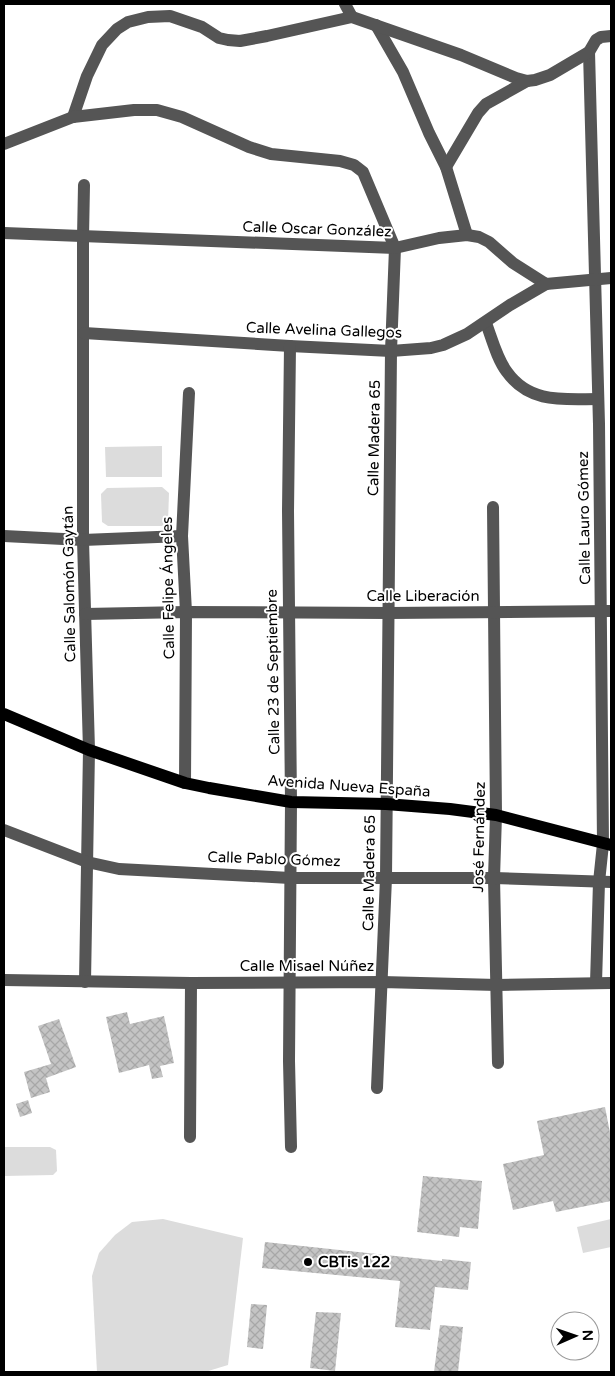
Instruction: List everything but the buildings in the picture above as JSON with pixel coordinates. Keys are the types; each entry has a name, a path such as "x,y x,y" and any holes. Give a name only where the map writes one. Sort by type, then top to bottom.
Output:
{"main road":[{"name":"Avenida Nueva España","path":"4,714 89,750 184,783 291,802 386,804 496,815 607,844"}],"street":[{"path":"345,4 352,17"},
{"path":"73,117 87,76 102,45 128,22 148,17 170,16 202,28 219,38 228,40 268,36 352,17 527,81"},
{"path":"376,25 400,66 446,167 466,235"},
{"path":"446,167 478,113 486,104 527,81 543,78 589,52 596,40 601,37 611,36"},
{"name":"Calle Lauro Gómez","path":"589,52 598,399 606,611 607,844 596,983"},
{"name":"Calle Madera 65","path":"4,144 73,117 134,110 157,110 182,117 249,147 271,154 340,161 354,165 363,172 395,248 391,351 386,878 377,1088"},
{"name":"Calle Salomón Gaytán","path":"84,185 83,540 89,750 85,982"},
{"name":"Calle Oscar González","path":"4,233 395,248 440,238 466,235 479,237 488,242 513,263 546,284"},
{"path":"546,284 611,278"},
{"name":"Calle Avelina Gallegos","path":"84,333 391,351 443,345 486,323 510,305 546,284"},
{"path":"486,323 507,373 527,390 543,398 598,399"},
{"name":"Calle 23 de Septiembre","path":"290,346 288,612 291,802 289,1061 291,1147"},
{"name":"Calle Felipe Ángeles","path":"184,783 186,612 182,536 189,393"},
{"name":"José Fernández","path":"493,507 496,815 494,878 498,1063"},
{"path":"4,536 83,540 182,536"},
{"name":"Calle Liberación","path":"85,614 606,611"},
{"name":"Calle Pablo Gómez","path":"4,830 87,862 119,869 290,878 494,878 605,882"},
{"name":"Calle Misael Núñez","path":"4,980 191,983 290,981 497,985 611,983"},
{"path":"190,1137 191,983"}],"shaded area":[{"path":"162,446 162,477 106,477 105,447"},
{"path":"162,487 169,493 168,522 162,526 108,526 102,522 101,494 107,488"},
{"path":"4,1147 50,1147 56,1150 57,1171 53,1175 4,1176"},
{"path":"163,1219 243,1238 228,1365 205,1372 97,1372 92,1276 99,1253 115,1235 132,1222"},
{"path":"611,1219 611,1247 583,1253 577,1227"}],"place":[{"name":"CBTis 122","path":"308,1262"}]}
